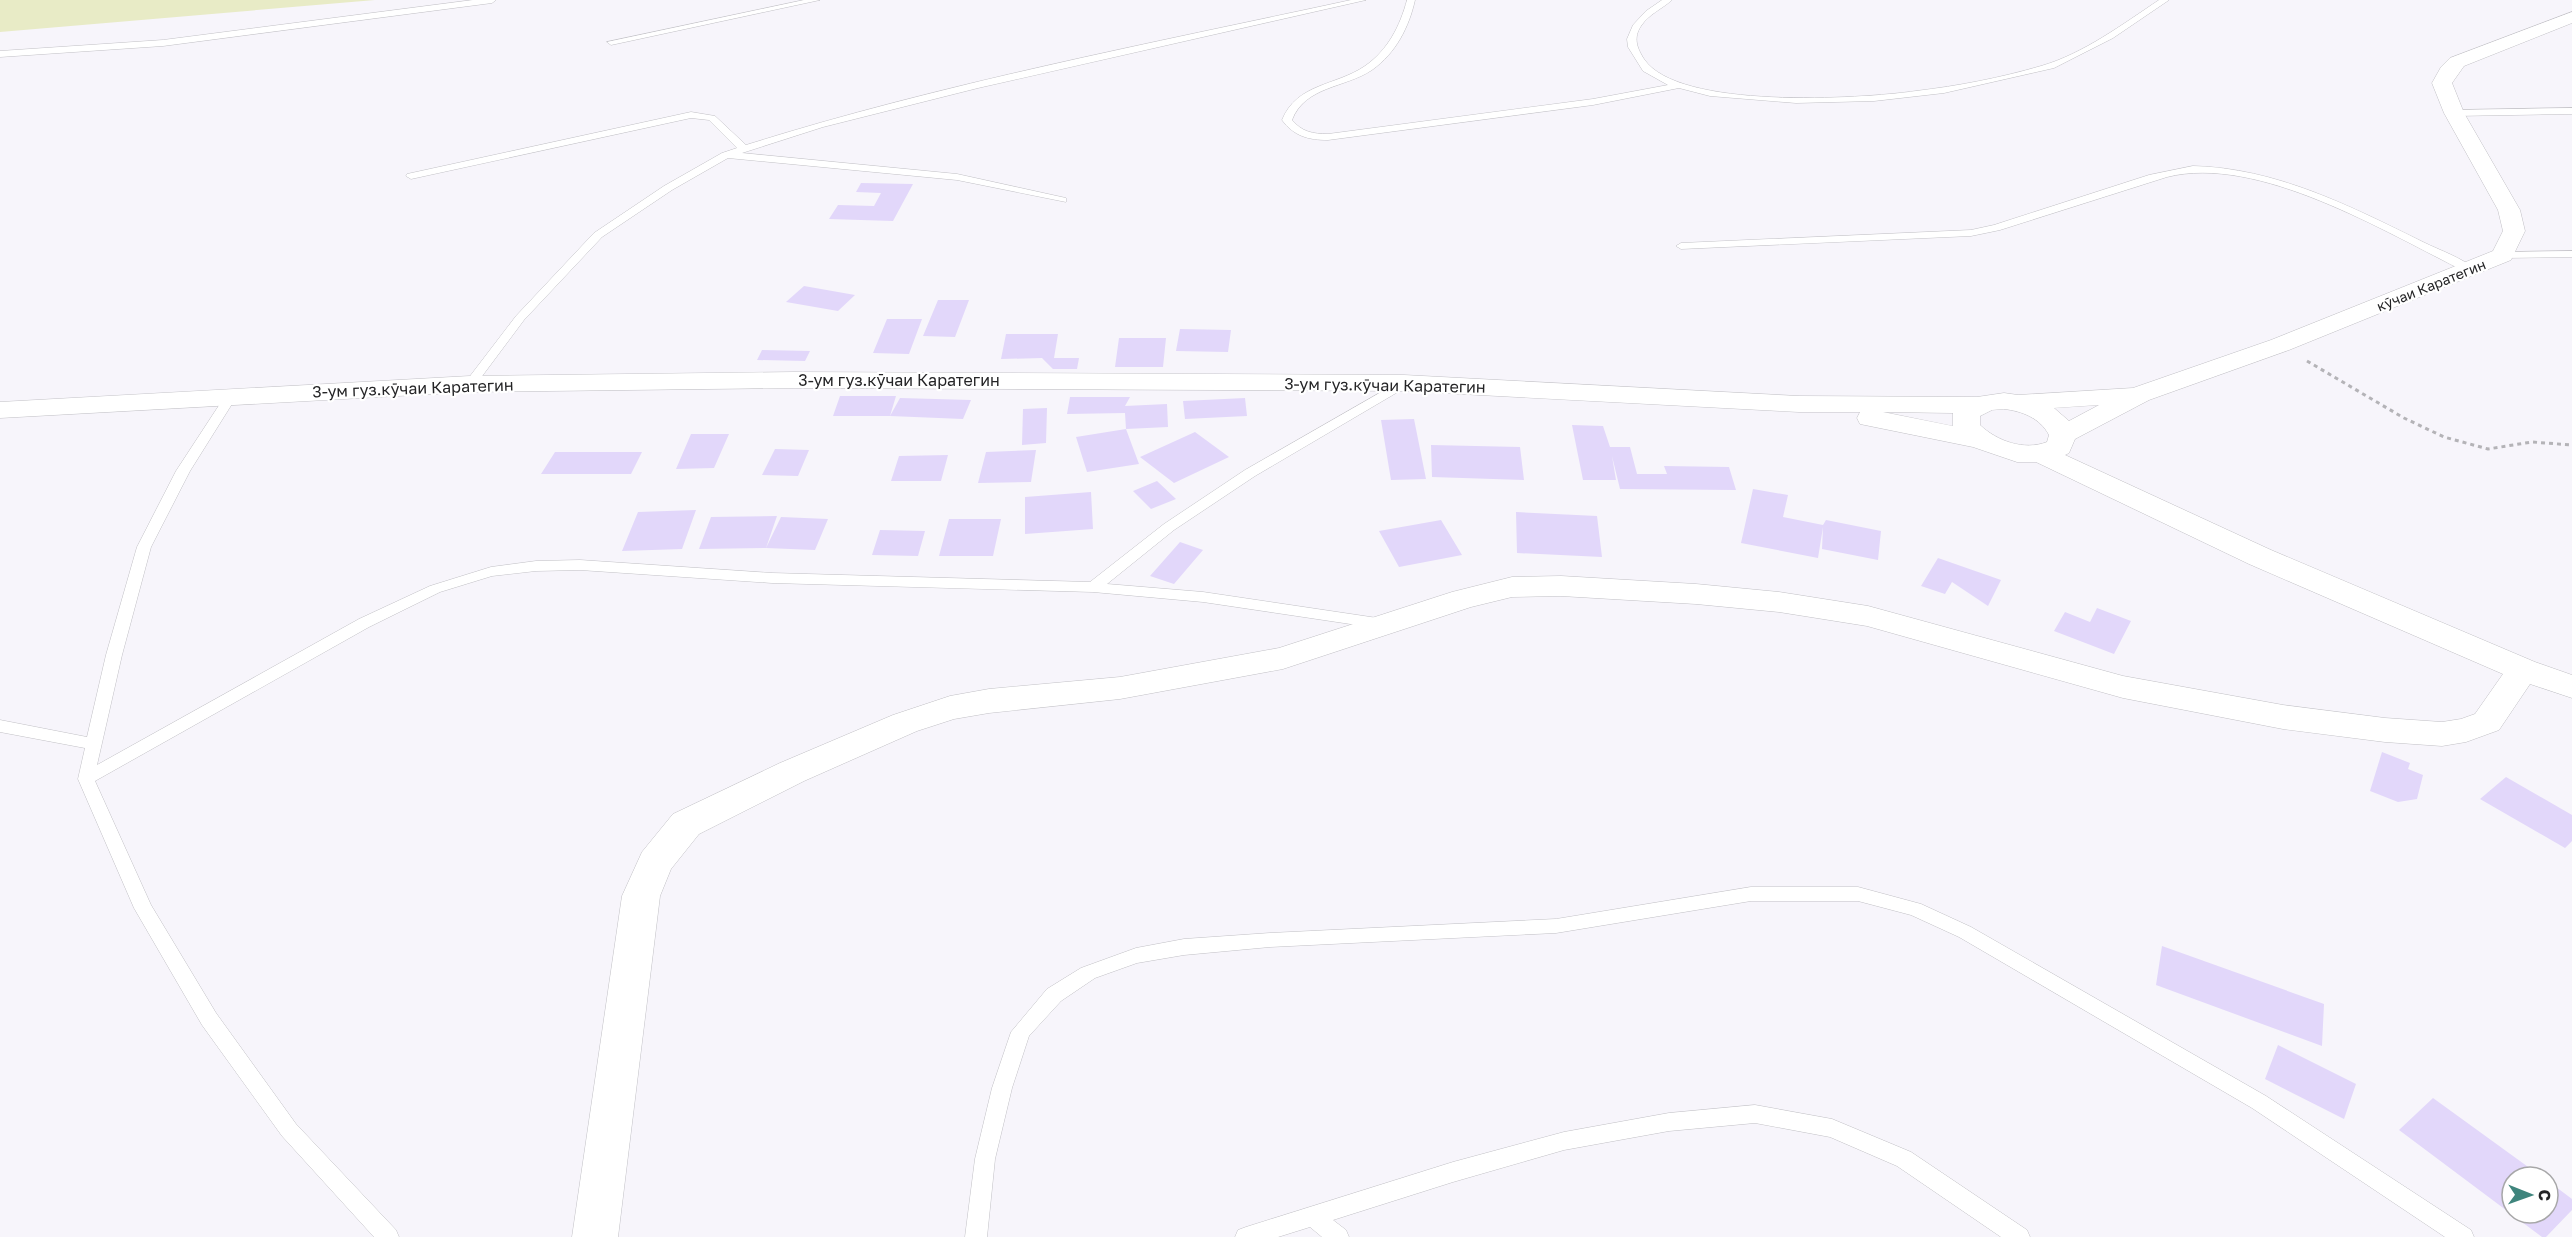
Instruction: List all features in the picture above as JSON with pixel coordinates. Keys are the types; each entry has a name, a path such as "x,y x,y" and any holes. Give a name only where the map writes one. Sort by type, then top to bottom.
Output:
{"street":[{"name":"кӯчаи Каратегин","path":"2052,444 2140,394 2280,345 2470,270 2502,255 2514,231 2509,210 2454,113 2442,83 2448,71 2457,62 2572,17"},
{"name":"3-ум гуз.кӯчаи Каратегин","path":"0,410 470,384 794,380 1404,383 1798,404 1978,405"},
{"name":"кӯчаи Каратегин","path":"1978,405 1988,402 2140,394"},
{"path":"2011,402 2047,415 2061,428 2052,444 2260,557 2523,670 2572,687"},
{"name":"3-ум гуз.кӯчаи Каратегин","path":"1798,404 1980,440 2017,454 2052,444"},
{"path":"1978,405 1966,414 1965,420 1972,434 1980,440"},
{"path":"595,1237 640,896 655,861 686,825 792,772 905,723 950,708 989,701 1120,688 1283,658 1463,599 1512,587 1561,586 1743,598 1868,616 2123,687 2283,717 2385,730 2442,734 2466,730 2487,722 2523,670"}],"lane":[{"path":"0,54 163,43 492,0"},
{"path":"610,42 816,0"},
{"path":"470,384 520,318 598,235 668,188 726,155 743,148 977,85 1362,0"},
{"path":"1410,0 1400,33 1377,61 1358,74 1308,94 1295,102 1290,108 1287,120 1294,130 1302,135 1328,137 1593,102 1677,86"},
{"path":"1668,0 1649,11 1641,20 1632,39 1631,46 1635,55 1649,70 1677,86 1740,98 1815,101 1902,96 1989,81 2051,66 2120,30 2165,0"},
{"path":"2454,113 2572,111"},
{"path":"411,176 691,115 712,118 743,148"},
{"path":"726,155 957,177 1062,200"},
{"path":"1681,246 1971,232 1996,228 2173,172 2208,168 2250,175 2296,189 2470,270"},
{"path":"2502,255 2572,254"},
{"path":"1093,587 1169,526 1250,472 1404,383"},
{"path":"231,396 183,471 144,547 114,655 92,744 86,779 143,908 209,1019 289,1130 388,1237"},
{"path":"86,779 364,623 435,589 491,572 536,566 580,565 772,578 1093,587 1203,597 1387,624"},
{"path":"0,726 92,744"},
{"path":"976,1237 985,1159 1002,1088 1021,1032 1054,995 1089,973 1136,956 1184,947 1556,926 1751,894 1815,893 1858,894 1915,909 1965,932 2259,1102 2463,1237"},
{"path":"1246,1237 1453,1172 1564,1141 1669,1122 1755,1114 1832,1128 1904,1159 2019,1237"},
{"path":"1313,1216 1338,1237"}],"path":[{"path":"2280,345 2404,418 2444,437 2488,449 2532,442 2572,445"}],"green space":[{"path":"0,0 375,0 0,32"}],"building":[{"path":"861,183 913,184 893,221 829,219 838,205 874,206 881,193 856,192"},
{"path":"804,286 855,295 838,311 786,302"},
{"path":"938,300 969,300 955,337 923,336"},
{"path":"887,319 922,319 909,354 873,353"},
{"path":"1180,329 1231,330 1228,352 1176,351"},
{"path":"1006,334 1058,334 1054,358 1079,358 1077,369 1053,369 1042,358 1001,359"},
{"path":"1119,338 1166,338 1163,367 1115,367"},
{"path":"762,350 810,351 805,361 757,360"},
{"path":"840,396 896,396 890,416 833,416"},
{"path":"1070,397 1130,397 1125,406 1167,404 1168,427 1126,429 1125,413 1067,414"},
{"path":"900,398 971,400 963,419 890,416"},
{"path":"1245,398 1247,416 1185,419 1183,401"},
{"path":"1047,408 1046,443 1022,445 1023,409"},
{"path":"1414,419 1426,479 1391,480 1381,420"},
{"path":"1572,425 1603,426 1610,447 1630,447 1637,474 1667,474 1664,466 1729,467 1736,490 1620,489 1612,456 1616,480 1583,480"},
{"path":"1126,429 1139,464 1087,472 1076,437"},
{"path":"1195,432 1229,457 1174,483 1140,457"},
{"path":"691,434 729,434 714,468 676,469"},
{"path":"1431,445 1520,447 1524,480 1432,477"},
{"path":"775,449 809,450 798,476 762,475"},
{"path":"1036,450 1031,482 978,483 986,452"},
{"path":"555,452 642,452 631,474 541,474"},
{"path":"948,455 941,481 891,481 899,456"},
{"path":"1157,481 1176,499 1151,509 1133,491"},
{"path":"1753,489 1788,495 1783,517 1823,525 1826,520 1881,531 1878,560 1822,549 1823,527 1818,558 1741,543"},
{"path":"1091,492 1093,529 1025,534 1025,497"},
{"path":"696,510 682,549 622,551 638,512"},
{"path":"1516,512 1597,516 1602,557 1517,553"},
{"path":"777,516 766,548 699,549 711,517"},
{"path":"781,517 828,519 815,550 766,548"},
{"path":"949,519 1001,519 993,556 939,556"},
{"path":"1441,520 1462,555 1399,567 1379,531"},
{"path":"880,530 925,531 918,556 872,555"},
{"path":"1180,542 1203,550 1174,584 1150,576"},
{"path":"1938,558 2001,580 1988,606 1952,582 1945,594 1921,586"},
{"path":"2097,608 2131,621 2114,654 2054,631 2065,612 2090,622"},
{"path":"2382,752 2410,763 2408,769 2423,775 2417,799 2398,802 2370,791"},
{"path":"2506,777 2572,815 2572,841 2565,848 2480,799"},
{"path":"2162,946 2324,1004 2322,1046 2156,985"},
{"path":"2278,1045 2356,1084 2344,1119 2265,1079"},
{"path":"2433,1098 2525,1165 2500,1165 2500,1206 2399,1130"},
{"path":"2560,1190 2572,1199 2572,1210 2560,1222"},
{"path":"2526,1225 2558,1225 2546,1237 2542,1237"}]}
